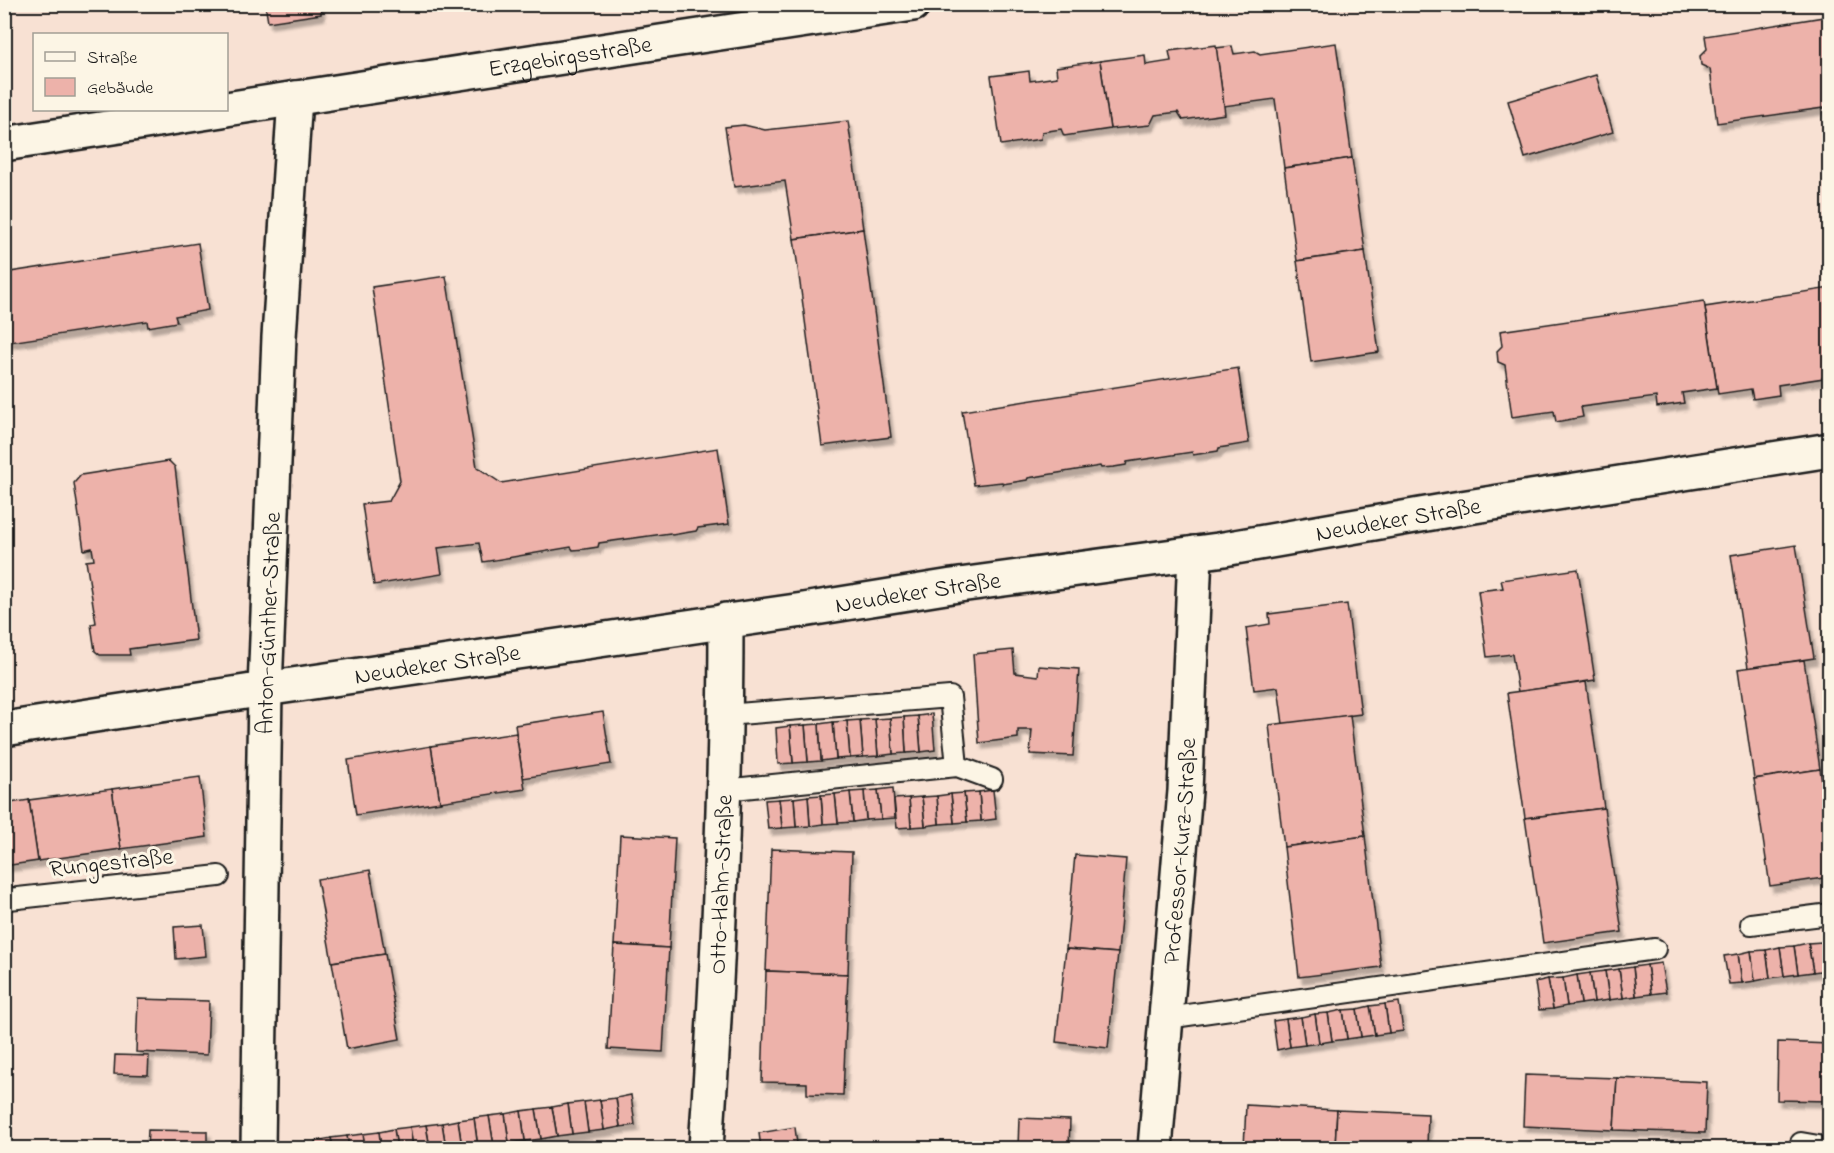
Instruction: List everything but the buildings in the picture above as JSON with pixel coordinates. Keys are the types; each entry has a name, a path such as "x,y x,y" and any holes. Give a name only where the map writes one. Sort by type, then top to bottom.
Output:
{"street":[{"name":"Erzgebirgsstraße","path":"228,109 912,4"},
{"name":"Anton-Günther-Straße","path":"258,1149 265,688 279,337 295,98"},
{"path":"4,144 216,111"},
{"name":"Neudeker Straße","path":"4,729 1027,575 1195,553 1830,450"},
{"name":"Professor-Kurz-Straße","path":"1155,1149 1185,791 1195,553"},
{"name":"Otto-Hahn-Straße","path":"706,1149 724,790 726,620"}],"lane":[{"path":"726,714 950,697 957,766"},
{"path":"724,790 957,766 992,779"},
{"name":"Rungestraße","path":"6,898 219,876"},
{"path":"1751,924 1830,914"},
{"path":"1167,1018 1655,949"},
{"path":"1801,1143 1830,1148"}]}
